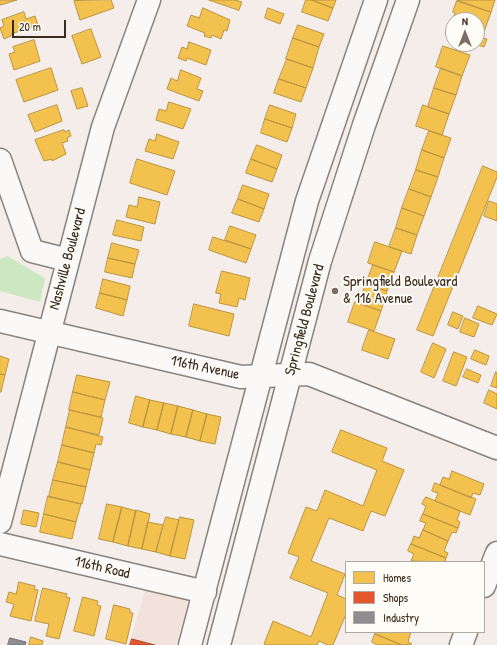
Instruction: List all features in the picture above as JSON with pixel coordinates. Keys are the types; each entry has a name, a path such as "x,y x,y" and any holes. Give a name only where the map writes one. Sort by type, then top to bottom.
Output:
{"street":[{"name":"Nashville Boulevard","path":"0,522 103,127 149,0"},
{"name":"Springfield Boulevard","path":"190,645 307,201 376,0"},
{"name":"Springfield Boulevard","path":"219,645 320,261 364,125 408,0"},
{"path":"0,160 32,251 68,260"},
{"name":"116th Avenue","path":"0,321 241,377 309,374 497,448"},
{"name":"116th Road","path":"0,544 205,592"},
{"path":"485,583 497,553"},
{"path":"461,645 466,633"}],"shaded area":[{"path":"148,581 190,592 176,645 129,645"}],"green space":[{"path":"7,256 45,278 40,302 0,291 0,259"}],"building: Homes":[{"path":"0,0 17,0 0,5"},
{"path":"111,0 114,8 80,20 74,1"},
{"path":"209,0 235,0 242,2 239,10"},
{"path":"306,0 312,0 333,8 328,21 302,12"},
{"path":"312,0 336,0 333,8"},
{"path":"457,0 495,0 491,12"},
{"path":"457,1 491,12 485,29 485,12 453,12"},
{"path":"203,8 230,20 227,31 224,30 221,39 212,35 211,38 204,36 205,33 187,26 191,15 199,18"},
{"path":"268,8 284,14 280,24 265,18"},
{"path":"24,12 26,19 35,16 38,25 11,34 11,36 4,39 0,28 4,26 2,20"},
{"path":"298,25 324,34 319,47 293,38"},
{"path":"91,29 101,57 82,64 72,36"},
{"path":"293,38 319,47 313,68 286,59"},
{"path":"34,40 40,61 14,70 9,54 15,52 13,47"},
{"path":"189,42 211,50 206,65 187,58 186,61 178,58 182,47 187,49"},
{"path":"443,46 445,47 445,52 461,52 470,55 462,76 436,67"},
{"path":"287,59 313,68 306,88 279,79"},
{"path":"51,68 58,90 24,102 16,80"},
{"path":"441,68 462,76 456,95 434,88"},
{"path":"181,70 201,78 197,89 203,91 199,101 167,89 171,78 177,81"},
{"path":"279,79 306,88 301,102 274,93"},
{"path":"82,88 88,106 77,109 71,91"},
{"path":"434,88 456,95 449,114 428,107"},
{"path":"169,102 191,109 183,129 156,120 159,109 166,111"},
{"path":"57,105 62,121 35,132 28,115"},
{"path":"270,105 296,114 292,128 265,119"},
{"path":"423,105 449,114 442,135 416,126"},
{"path":"265,119 292,128 287,142 261,133"},
{"path":"64,130 65,132 69,130 71,136 67,138 68,141 62,143 66,154 52,161 52,159 44,161 35,140"},
{"path":"429,131 451,138 444,158 422,150"},
{"path":"157,134 179,142 173,159 145,151 149,139 155,141"},
{"path":"257,145 282,155 277,169 251,159"},
{"path":"422,150 444,158 438,177 416,170"},
{"path":"137,159 175,171 167,195 130,183"},
{"path":"251,159 277,169 272,182 246,173"},
{"path":"483,166 497,172 497,177 433,336 417,330"},
{"path":"416,170 438,177 431,197 409,189"},
{"path":"243,185 269,194 264,209 238,199"},
{"path":"409,189 431,197 424,216 402,208"},
{"path":"139,197 160,202 155,224 126,217 129,205 137,207"},
{"path":"238,199 264,209 259,222 232,213"},
{"path":"489,201 497,204 497,221 484,216"},
{"path":"402,208 424,216 417,235 396,228"},
{"path":"117,220 144,227 141,241 113,235"},
{"path":"230,226 256,235 251,249 225,240"},
{"path":"396,228 417,235 411,254 389,247"},
{"path":"213,237 251,249 246,263 209,250"},
{"path":"375,242 402,251 394,272 368,263"},
{"path":"112,243 139,250 135,264 108,258"},
{"path":"108,258 135,264 132,278 105,272"},
{"path":"373,265 394,272 387,291 366,284"},
{"path":"222,271 250,278 245,300 239,298 237,307 219,303 221,294 216,293"},
{"path":"103,279 130,286 127,300 100,293"},
{"path":"366,284 387,291 381,311 359,303"},
{"path":"100,293 127,300 123,316 96,308"},
{"path":"355,302 381,311 374,331 348,322"},
{"path":"194,304 234,314 229,336 189,326"},
{"path":"478,306 497,314 492,325 473,318"},
{"path":"453,312 463,316 458,329 448,325"},
{"path":"465,318 479,324 474,337 460,332"},
{"path":"369,330 395,339 388,359 362,350"},
{"path":"433,343 446,349 434,378 421,372"},
{"path":"475,350 489,356 486,365 471,359"},
{"path":"454,352 467,357 456,386 443,381"},
{"path":"0,356 9,359 5,375 0,374"},
{"path":"467,369 481,375 478,383 463,377"},
{"path":"496,372 497,373 497,388 491,386"},
{"path":"0,374 5,375 1,392 0,392"},
{"path":"77,375 110,382 105,400 73,392"},
{"path":"489,390 497,394 497,409 484,403"},
{"path":"73,392 105,400 101,417 69,410"},
{"path":"136,396 150,400 143,427 129,423"},
{"path":"150,400 164,403 157,430 143,427"},
{"path":"164,403 178,406 171,434 157,430"},
{"path":"178,406 193,410 186,437 171,434"},
{"path":"70,410 103,418 99,435 66,427"},
{"path":"193,410 207,414 200,441 186,437"},
{"path":"207,414 221,417 215,444 200,441"},
{"path":"66,427 103,437 101,445 96,444 94,453 62,445"},
{"path":"341,430 387,448 382,461 404,470 385,516 371,511 363,531 329,518 311,561 345,574 337,595 345,599 345,616 333,645 328,645 319,641 317,645 264,644 273,621 311,637 328,593 290,578 299,557 288,553 306,507 317,511 325,490 363,506 377,470 332,452"},
{"path":"62,445 94,453 90,470 58,462"},
{"path":"58,462 90,470 86,487 53,480"},
{"path":"452,471 484,484 480,495 473,493 471,498 440,485 443,477 449,479"},
{"path":"53,480 86,487 82,504 49,497"},
{"path":"435,483 476,499 470,515 435,501 438,493 432,491"},
{"path":"48,496 81,504 76,522 44,514"},
{"path":"426,497 460,511 457,520 460,522 458,528 423,514 426,506 422,504"},
{"path":"107,504 122,507 113,542 99,539"},
{"path":"122,507 136,511 128,546 113,542"},
{"path":"24,510 39,513 36,527 21,524"},
{"path":"136,510 150,514 142,549 128,546"},
{"path":"44,514 76,522 72,539 40,532"},
{"path":"423,514 458,528 456,533 452,532 448,541 423,530 426,523 420,521"},
{"path":"166,517 179,520 170,556 156,552"},
{"path":"180,517 194,520 185,559 170,556"},
{"path":"148,522 163,525 156,552 142,549"},
{"path":"423,530 448,541 444,551 448,553 446,558 411,544 414,536 419,538"},
{"path":"411,544 446,558 445,561 411,561 414,554 408,551"},
{"path":"19,582 35,586 34,589 38,590 31,621 10,616 14,604 6,602 9,592 16,594"},
{"path":"43,588 67,594 66,597 70,598 59,639 46,636 49,624 35,621"},
{"path":"83,597 98,601 97,605 101,606 94,636 74,631"},
{"path":"114,605 130,609 130,613 133,613 126,644 106,639"},
{"path":"411,633 408,642 412,644 402,645 375,634"},
{"path":"375,634 402,645 377,645 372,642"},
{"path":"31,637 43,641 42,645 29,645"}],"building: Shops":[{"path":"132,639 155,645 130,645"}],"building: Industry":[{"path":"10,638 26,642 25,645 8,645"}],"place":[{"name":"Springfield Boulevard & 116 Avenue","path":"335,291"}]}
